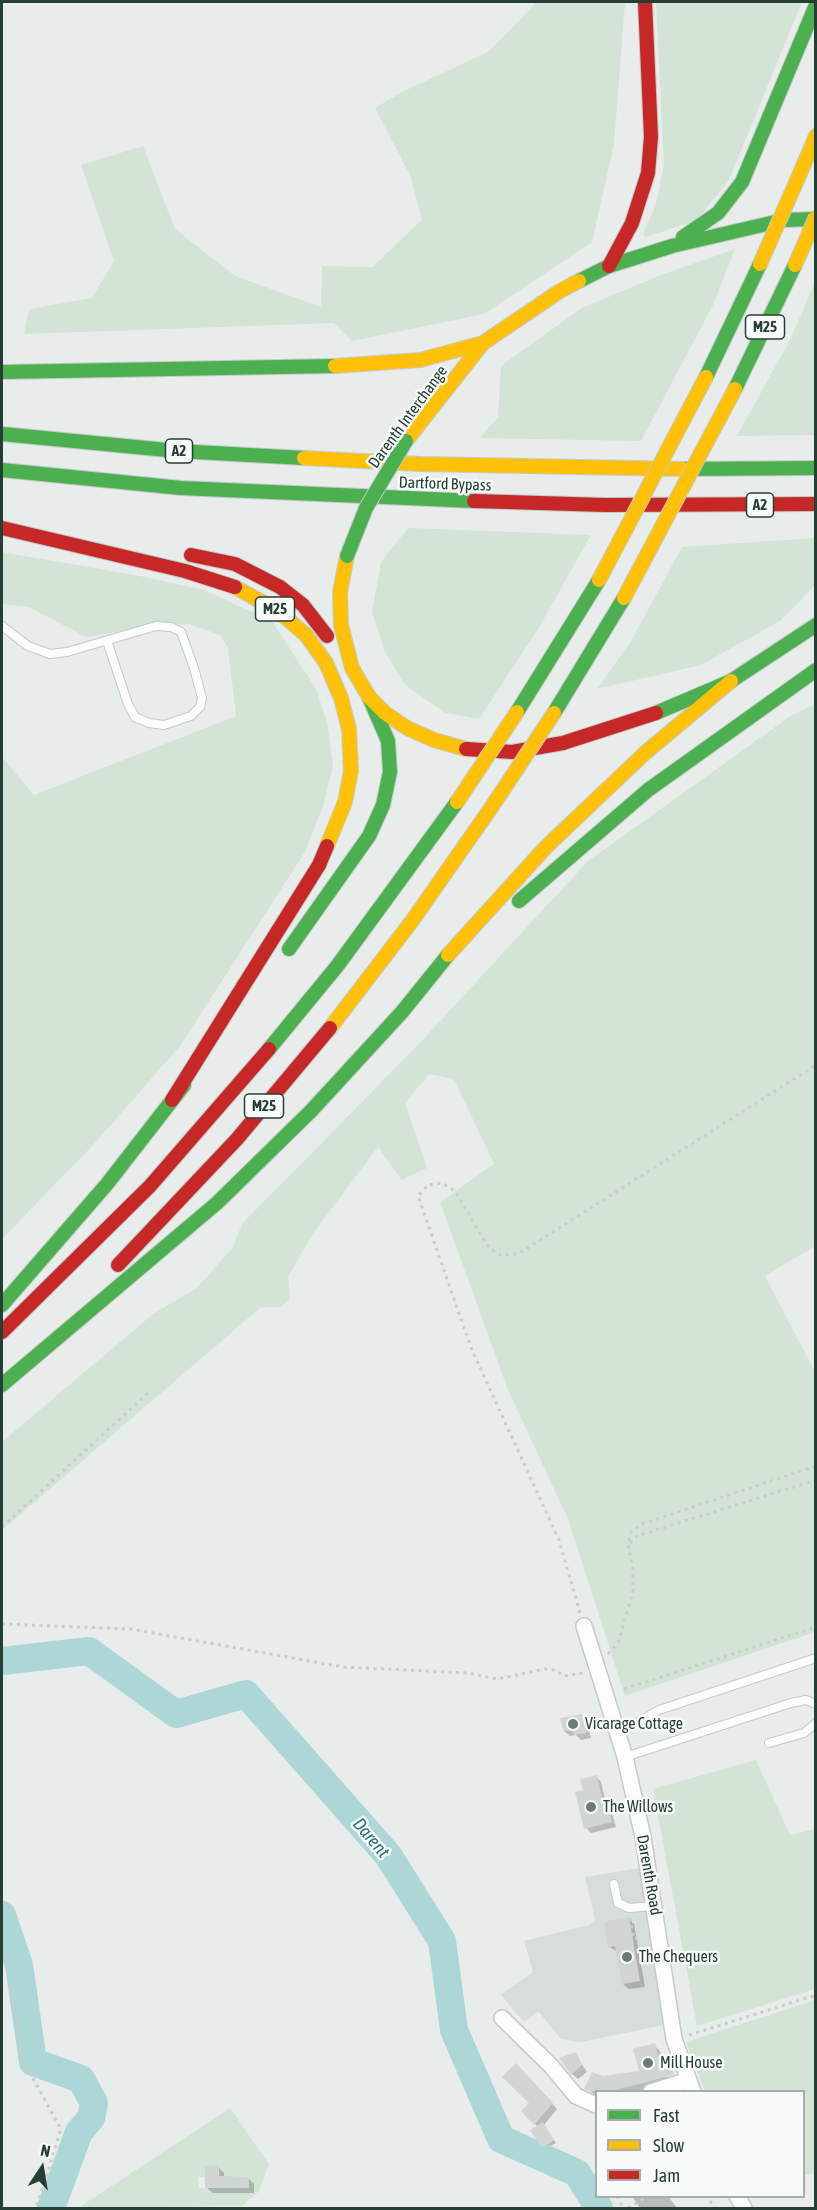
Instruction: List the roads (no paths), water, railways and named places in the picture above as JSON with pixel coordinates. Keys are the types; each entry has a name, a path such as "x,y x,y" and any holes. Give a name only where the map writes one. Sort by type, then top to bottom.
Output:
{"highway":[{"path":"609,266 632,223 648,173 651,136 645,2"},
{"path":"672,246 718,213 742,182 816,5"},
{"name":"M25","path":"2,1332 135,1202 222,1105 338,965 457,802 517,712 599,580 706,377 760,264 816,136"},
{"name":"Darenth Interchange","path":"816,218 784,220 672,246 609,266 560,291 483,344 406,441 366,508 347,556 342,576 339,610 340,626 352,668 369,697 385,713 420,735 471,750 512,752 592,735 662,711 731,681 816,625"},
{"name":"M25","path":"2,1380 169,1214 237,1138 340,1016 412,921 554,713 624,598 735,389 816,218"},
{"path":"2,372 272,369 381,364 429,359 483,344"},
{"name":"Dartford Bypass","path":"2,434 177,451 421,464 622,469 816,468"},
{"name":"Dartford Bypass","path":"2,470 181,488 318,496 605,506 816,504"},
{"path":"2,527 159,550"},
{"name":"M25","path":"2,527 185,571 243,589 278,610 306,635 326,663 341,698 349,729 351,771 345,802 328,845 291,913 172,1100"},
{"path":"182,554 234,564 280,587 303,606 352,668"},
{"path":"513,908 648,790 816,670"},
{"name":"M25","path":"2,1385 216,1203 311,1111 402,1012 470,928 546,847 645,753 731,681"},
{"path":"280,961 357,852 383,806 390,772 388,741 369,697"},
{"name":"M25","path":"402,1012 489,931"},
{"name":"M25","path":"2,1305 107,1184 253,997"}],"street":[{"name":"Darenth Road","path":"584,1626 625,1757 655,1906 655,1940 674,2039 691,2086"},
{"path":"502,2018 551,2066 576,2096 595,2104"},
{"path":"659,2090 691,2086"}],"lane":[{"path":"2,626 28,646 50,654 107,641 156,626 171,627 181,632 202,698 200,707 191,716 164,725 149,723 135,717 107,641"},
{"path":"619,1733 659,1710 816,1658"},
{"path":"625,1757 791,1703 806,1700 816,1704"},
{"path":"769,1743 804,1733 816,1722"},
{"path":"614,1884 618,1903 629,1908 655,1906"}],"waterway":[{"name":"Darent","path":"2,1661 89,1651 176,1714 246,1694 388,1855 442,1941 454,2030 501,2139 577,2173 599,2208"},
{"name":"Darent","path":"2,1915 19,1965 33,2062 81,2079 94,2103 91,2118 79,2132 51,2208"}],"place":[{"name":"Vicarage Cottage","path":"573,1724"},
{"name":"The Willows","path":"591,1807"},
{"name":"The Chequers","path":"627,1957"},
{"name":"Mill House","path":"648,2063"}]}
